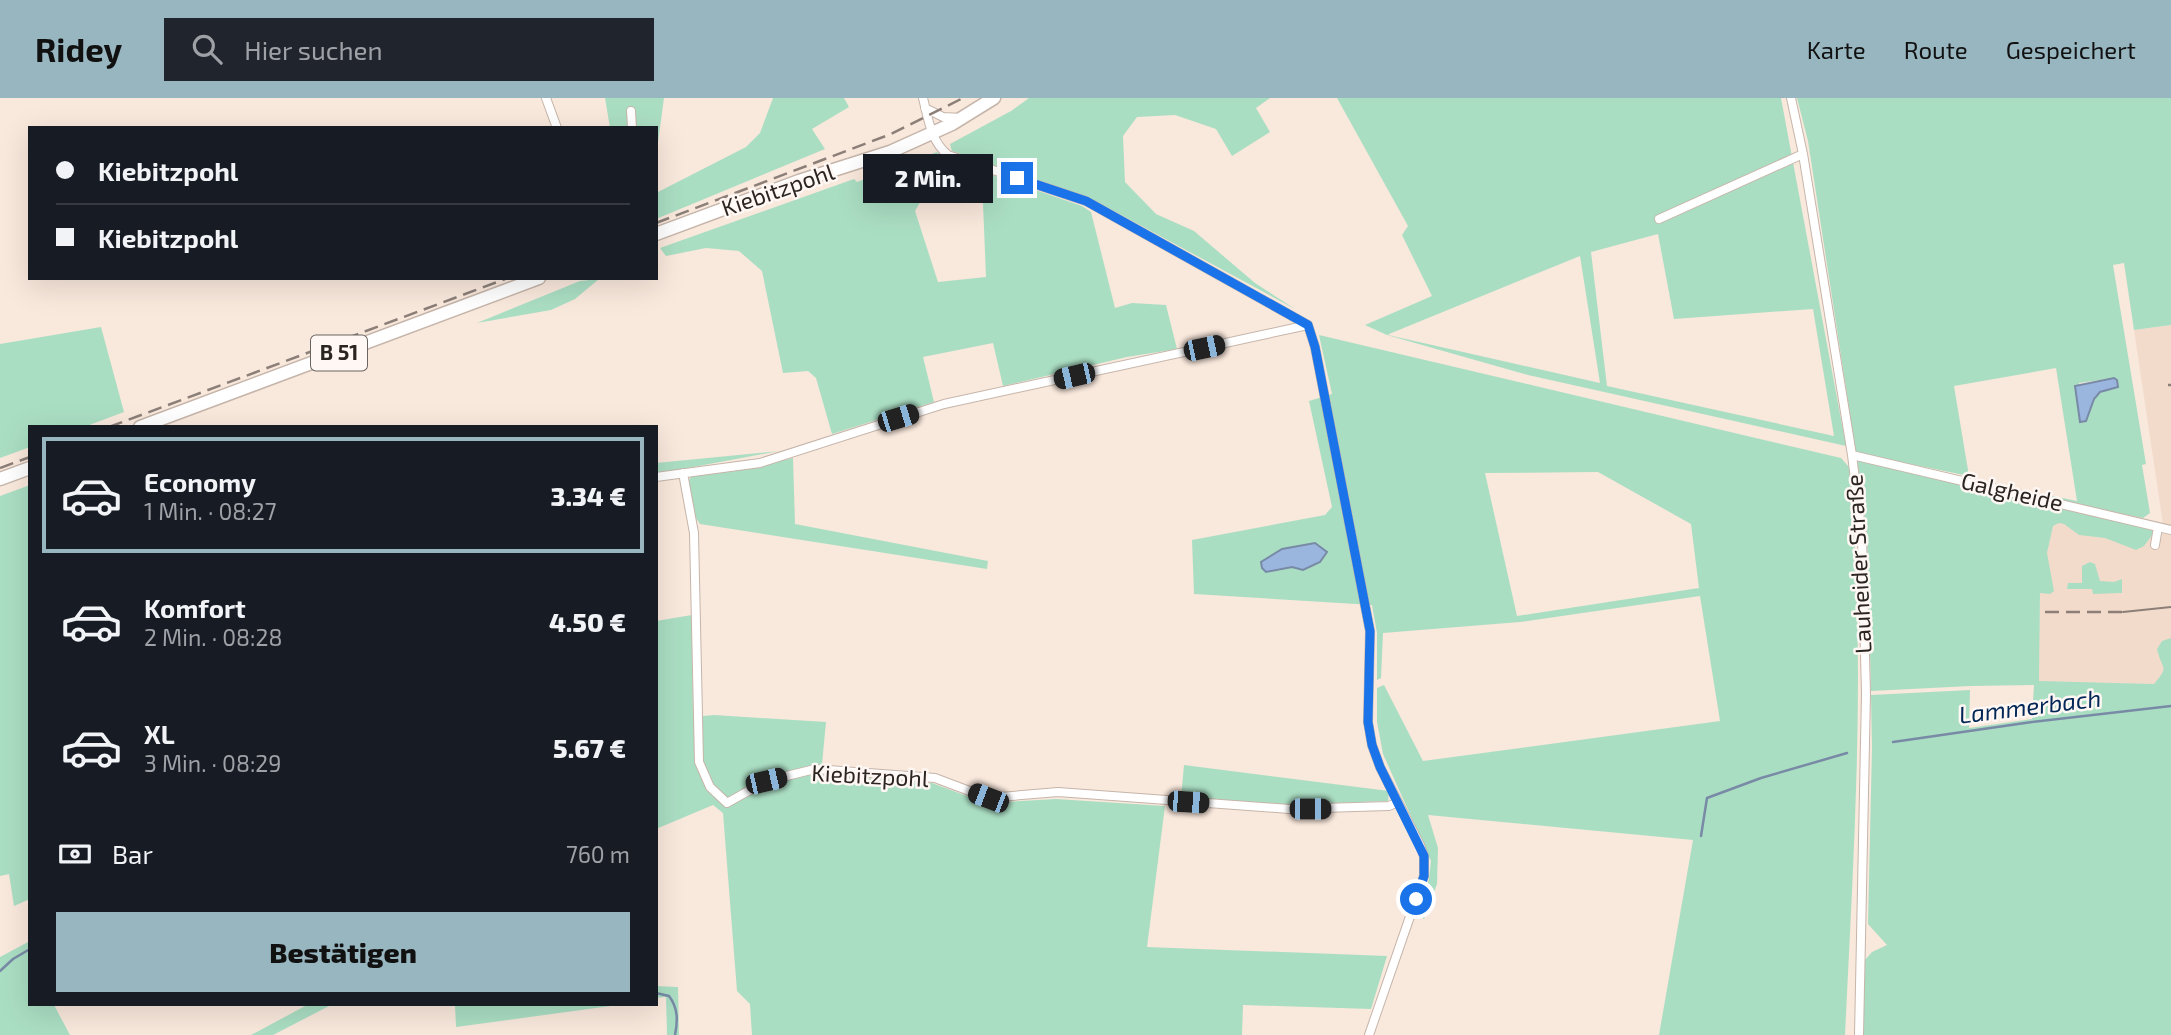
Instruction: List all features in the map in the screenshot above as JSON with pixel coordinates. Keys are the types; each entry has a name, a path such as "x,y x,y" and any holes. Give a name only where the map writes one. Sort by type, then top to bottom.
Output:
{"main road":[{"path":"933,133 994,98"},
{"name":"Kiebitzpohl","path":"658,233 799,181 890,152 933,133"},
{"name":"B 51","path":"145,425 534,280"},
{"path":"0,479 28,469"}],"street":[{"path":"546,98 556,126"},
{"path":"923,98 940,149 948,155 1086,201 1308,325 1315,347 1370,631 1368,722 1372,745 1424,856 1424,876 1369,1035"},
{"name":"Lauheider Straße","path":"1791,98 1803,154 1852,455 1862,537 1866,694 1859,1035"},
{"path":"925,108 943,117 962,118"},
{"path":"631,111 632,126"},
{"path":"1659,219 1803,154"},
{"path":"658,477 731,469 779,458 944,404 1308,325"},
{"name":"Galgheide","path":"1852,455 2171,530"},
{"name":"Kiebitzpohl","path":"683,473 694,533 699,762 710,787 727,803 766,781 815,769 935,778 988,798 1058,792 1289,809 1389,806 1398,802"},
{"path":"2155,545 2158,527"}],"shaded area":[{"path":"2171,325 2171,526 2163,524 2134,330"},
{"path":"2040,501 2171,534 2171,685 2039,682"}],"green space":[{"path":"605,98 664,98 658,142 658,126 610,126"},
{"path":"773,98 844,98 849,107 812,129 825,149 658,218 658,192 746,147 760,133"},
{"path":"1029,98 1270,98 1256,108 1270,132 1232,156 1216,129 1175,115 1137,117 1123,136 1125,182 1156,214 1194,231 1255,283 1295,309 1088,197 952,151 950,144 1011,111"},
{"path":"1337,98 1781,98 1846,446 1528,375 1387,335 1365,325 1432,296 1402,235 1408,226","holes":["1658,234 1674,319 1813,309 1834,436 1607,386 1591,252","1580,256 1600,383 1388,335 1389,334"]},
{"path":"1797,98 2171,98 2171,325 2134,330 2124,263 2113,265 2146,464 2142,465 2150,513 2143,518 2041,497 2048,495 2077,501 2056,368 1954,386 1969,476 1856,453 1808,141","holes":["2114,378 2114,389 2098,395 2086,420 2079,383"]},
{"path":"937,152 943,158 1082,206 1091,212 1115,308 1132,303 1166,305 1177,349 1127,357 1003,386 993,343 923,357 934,402 832,434 816,378 808,371 783,373 762,271 739,251 706,248 666,256 660,248 854,179 857,182","holes":["936,162 982,179 986,277 938,282 915,211 922,199 935,193"]},
{"path":"598,280 575,299 551,310 477,323 580,281"},
{"path":"101,327 124,412 89,425 28,425 28,448 0,458 0,344"},
{"path":"1319,335 1841,458 1849,467 1858,680 1855,822 1845,1035 1659,1035 1693,840 1428,815 1438,848 1437,884 1424,919 1417,914 1429,879 1431,861 1383,754 1377,722 1377,688 1384,685 1423,761 1720,721 1700,596 1520,622 1383,633 1381,678 1377,680 1377,633 1372,605 1194,594 1192,540 1325,515 1332,507 1309,401 1332,394","holes":["1598,472 1691,524 1699,588 1517,616 1485,473"]},
{"path":"779,451 658,474 658,463"},
{"path":"793,458 795,524 988,561 987,569 700,524 693,514 688,482 692,475 736,471"},
{"path":"1857,458 2152,529 2153,534 2144,546 2136,550 2105,538 2079,535 2064,524 2053,526 2047,553 2054,591 2050,594 2040,593 2039,681 2154,684 2163,670 2157,649 2162,641 2171,638 2171,1035 1863,1035 1864,961 1872,952 1887,945 1868,924 1871,695 1970,690 1969,728 2032,719 2034,685 1871,691 1867,537"},
{"path":"28,486 28,900 14,906 9,874 0,876 0,496"},
{"path":"2090,562 2095,564 2100,581 2114,582 2122,579 2122,593 2093,594 2092,589 2067,589 2068,583 2082,583 2082,566"},
{"path":"692,615 693,717 714,715 826,722 821,775 932,783 986,803 1056,799 1165,806 1147,947 1387,956 1371,1009 1243,1005 1242,1035 752,1035 750,1004 737,991 723,813 713,805 658,828 658,621"},
{"path":"1184,765 1389,791 1388,801 1284,805 1181,798"},
{"path":"28,942 28,1006 55,1006 70,1035 0,1035 0,957"},
{"path":"658,986 678,987 679,1035 667,1035 666,997 658,998"},
{"path":"305,1006 329,1006 273,1035 251,1035"},
{"path":"455,1006 611,1006 456,1027"}],"water":[{"path":"2114,378 2118,387 2100,392 2094,399 2086,421 2080,422 2075,386"},
{"path":"1315,543 1327,552 1320,562 1303,570 1292,567 1266,572 1262,568 1261,562 1282,549"}],"waterway":[{"name":"Lammerbach","path":"1893,742 2171,706"},
{"name":"Lammerbach","path":"1701,836 1707,798 1761,778 1847,753"},
{"path":"0,971 28,950"},
{"path":"658,993 669,996 674,1005 677,1019 675,1035"}],"tram line":[{"path":"2123,612 2171,607"}],"railway":[{"path":"658,222 891,134 963,98"},
{"path":"114,425 503,280"},
{"path":"0,468 28,458"},
{"path":"2045,612 2123,612"}],"route":[{"path":"1017,178 1086,201 1308,325 1315,347 1370,631 1368,722 1372,745 1424,856 1424,876 1416,899"}]}
